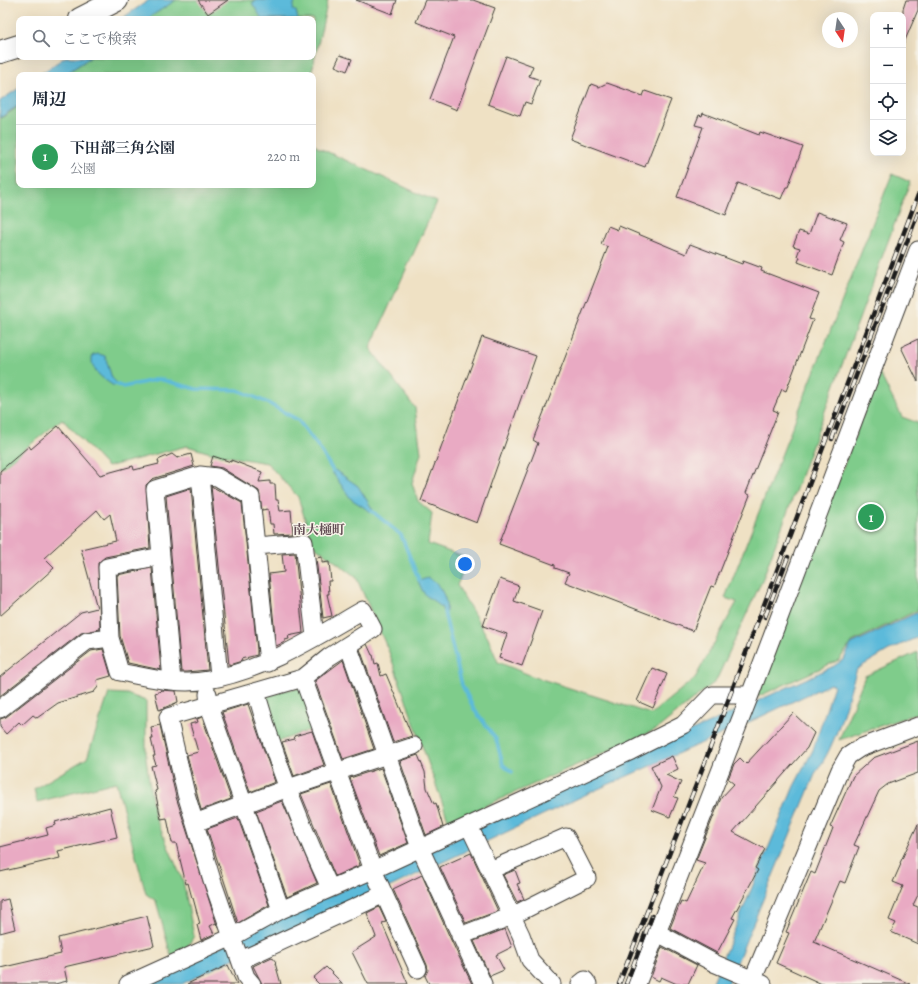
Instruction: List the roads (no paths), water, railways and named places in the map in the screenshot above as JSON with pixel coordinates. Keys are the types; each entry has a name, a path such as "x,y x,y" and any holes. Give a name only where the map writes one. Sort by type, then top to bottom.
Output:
{"main road":[{"path":"86,16 117,0"},
{"path":"0,52 16,47"}],"street":[{"path":"637,984 656,932 750,695 918,250"},
{"path":"200,475 213,679 209,706 243,806 281,910"},
{"path":"172,681 155,489 200,475 217,477 252,498 268,663"},
{"path":"256,546 304,542 315,637"},
{"path":"161,556 106,567 110,638 120,672 172,681 213,679 268,663 363,610 373,629 302,678 168,717 195,823 212,880 246,977 252,984"},
{"path":"0,709 87,641 110,638"},
{"path":"348,645 420,848 483,984"},
{"path":"302,678 373,870 418,969"},
{"path":"256,692 269,738 308,842 330,888"},
{"path":"128,984 232,937 281,910 373,870 631,751 683,725 712,695 750,695"},
{"path":"656,932 716,964 758,982 840,770 848,756 860,748 918,726"},
{"path":"195,823 288,788 414,746"},
{"path":"469,826 512,916 530,960 552,984"},
{"path":"460,936 512,916 587,878 566,837 490,870"},
{"path":"241,960 384,894"},
{"path":"580,984 585,980 588,984"}],"water":[{"path":"149,0 176,0 152,16 125,16"},
{"path":"257,0 295,0 293,10 296,11 297,16 260,16 252,3"},
{"path":"61,60 86,60 68,72 43,72"},
{"path":"16,90 16,107 0,118 0,101"},
{"path":"99,354 105,356 112,378 117,383 114,386 101,377 93,365 93,355"},
{"path":"335,470 358,486 373,510 371,512 351,499 332,472"},
{"path":"428,578 436,584 442,592 446,602 446,612 443,612 441,607 428,597 421,588 418,581"},
{"path":"918,612 918,637 889,650 857,669 830,748 816,772 728,984 712,984 794,786 813,750 834,685 830,684 758,718 587,794 390,887 356,899 182,984 143,984 238,938 834,666 844,659 851,644"}],"waterway":[{"path":"115,384 123,387 159,379 196,389 238,390 266,402 298,420 320,449 333,471"},
{"path":"372,511 401,535 419,580"},
{"path":"444,612 462,685 474,709 496,739 503,765 512,772"}],"railway":[{"path":"619,984 706,759 918,195"},
{"path":"832,439 918,213"},
{"path":"765,617 788,557"},
{"path":"626,984 652,916"}],"place":[{"name":"下田部三角公園","path":"871,517"}],"district":[{"name":"南大樋町","path":"319,529"}]}
